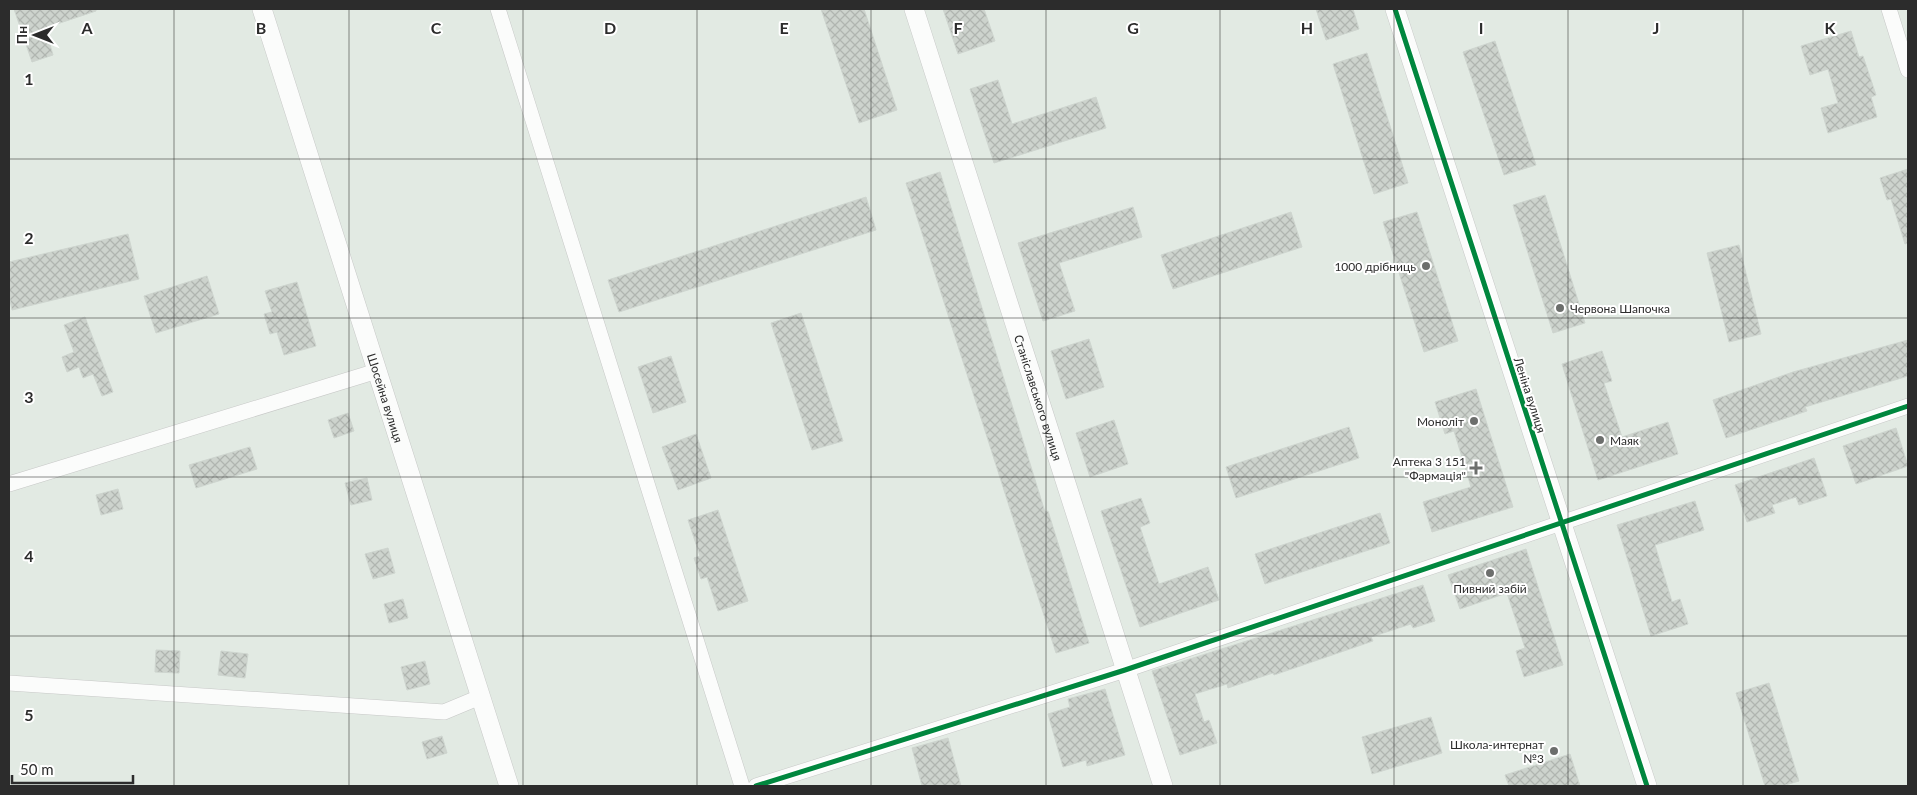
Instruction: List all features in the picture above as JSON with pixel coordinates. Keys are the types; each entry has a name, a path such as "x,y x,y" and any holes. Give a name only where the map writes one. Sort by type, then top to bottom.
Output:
{"street":[{"name":"Шосейна вулиця","path":"262,9 509,786"},
{"path":"498,9 742,786"},
{"name":"Станіславського вулиця","path":"914,9 1163,786"},
{"name":"Леніна вулиця","path":"1395,9 1647,786"},
{"path":"1889,9 1908,70"},
{"path":"9,484 377,371"},
{"path":"756,786 1125,670 1908,406"},
{"path":"9,683 444,712 480,697"}],"building":[{"path":"14,9 96,9 96,11 45,28 53,55 32,62"},
{"path":"821,9 864,9 897,110 859,123"},
{"path":"943,9 984,9 995,41 958,54"},
{"path":"1316,9 1353,9 1359,29 1326,40"},
{"path":"1851,31 1859,57 1863,56 1876,95 1871,97 1877,117 1828,133 1821,108 1838,103 1828,69 1810,75 1801,46"},
{"path":"1495,41 1536,165 1504,175 1463,52"},
{"path":"1367,53 1408,183 1374,194 1333,64"},
{"path":"998,80 1012,124 1096,97 1106,128 994,163 970,89"},
{"path":"1908,169 1908,243 1905,244 1891,199 1887,200 1880,178"},
{"path":"940,172 1045,512 1048,511 1089,643 1056,653 906,183"},
{"path":"1545,195 1585,323 1553,333 1513,205"},
{"path":"866,197 876,230 619,312 608,280"},
{"path":"1133,207 1142,237 1059,263 1075,311 1043,321 1018,243"},
{"path":"1291,212 1302,247 1173,289 1161,255"},
{"path":"1417,212 1458,341 1424,352 1383,222"},
{"path":"128,234 139,279 12,310 9,295 9,262"},
{"path":"1739,245 1761,334 1729,342 1707,253"},
{"path":"207,276 219,314 156,333 144,296"},
{"path":"297,282 316,346 284,355 277,332 270,334 264,314 272,312 265,291"},
{"path":"801,313 843,441 812,450 771,323"},
{"path":"85,317 113,392 102,396 93,374 83,378 79,367 67,372 62,357 74,352 64,325"},
{"path":"1089,339 1104,387 1066,399 1051,351"},
{"path":"1908,340 1908,376 1805,407 1807,411 1726,438 1713,400 1793,372"},
{"path":"1602,351 1612,381 1604,383 1622,437 1668,422 1678,454 1598,480 1562,364"},
{"path":"671,356 686,402 653,413 638,367"},
{"path":"1476,389 1513,507 1432,532 1423,502 1471,487 1454,431 1445,434 1435,402"},
{"path":"348,413 354,431 334,438 328,420"},
{"path":"1114,420 1128,464 1090,477 1076,433"},
{"path":"1349,427 1359,458 1236,498 1226,467"},
{"path":"1896,428 1908,466 1856,484 1843,446"},
{"path":"696,434 711,478 678,490 662,447"},
{"path":"250,447 257,469 196,488 189,465"},
{"path":"1814,458 1827,496 1799,505 1796,497 1772,505 1775,513 1747,522 1735,485"},
{"path":"367,478 372,500 351,505 345,483"},
{"path":"118,489 123,509 101,515 96,495"},
{"path":"1141,498 1150,523 1140,527 1159,584 1208,567 1219,600 1140,627 1101,511"},
{"path":"1695,501 1704,530 1655,545 1672,602 1680,599 1688,624 1651,636 1617,525"},
{"path":"718,510 748,601 718,611 707,577 701,579 694,558 700,556 688,520"},
{"path":"1380,513 1390,543 1265,584 1255,554"},
{"path":"388,548 395,573 373,579 365,554"},
{"path":"1526,549 1563,665 1524,677 1516,651 1525,648 1507,593 1460,609 1448,575"},
{"path":"1423,585 1435,621 1413,628 1411,624 1371,637 1373,641 1274,675 1273,673 1228,688 1227,684 1195,694 1204,722 1209,720 1217,743 1180,755 1152,671"},
{"path":"403,599 408,618 389,623 384,604"},
{"path":"156,650 180,651 179,673 155,672"},
{"path":"221,651 248,654 245,678 218,675"},
{"path":"425,661 430,684 407,690 401,667"},
{"path":"1769,683 1799,781 1782,786 1765,786 1736,693"},
{"path":"1105,689 1125,755 1087,766 1086,760 1063,767 1048,714 1070,707 1068,699"},
{"path":"1431,717 1442,753 1372,774 1362,737"},
{"path":"442,736 447,753 427,759 422,742"},
{"path":"948,738 961,786 922,786 912,748"},
{"path":"1570,754 1580,786 1509,786 1505,775"}],"cycle path":[{"path":"1395,9 1647,786"},
{"path":"756,786 1125,670 1908,406"}],"place":[{"name":"1000 дрібниць","path":"1426,266"},
{"name":"Червона Шапочка","path":"1560,308"},
{"name":"Моноліт","path":"1474,421"},
{"name":"Маяк","path":"1600,440"},
{"name":"Аптека 3 151 \"Фармація\"","path":"1476,468"},
{"name":"Пивний забій","path":"1490,573"},
{"name":"Школа-интернат №3","path":"1554,751"}]}
